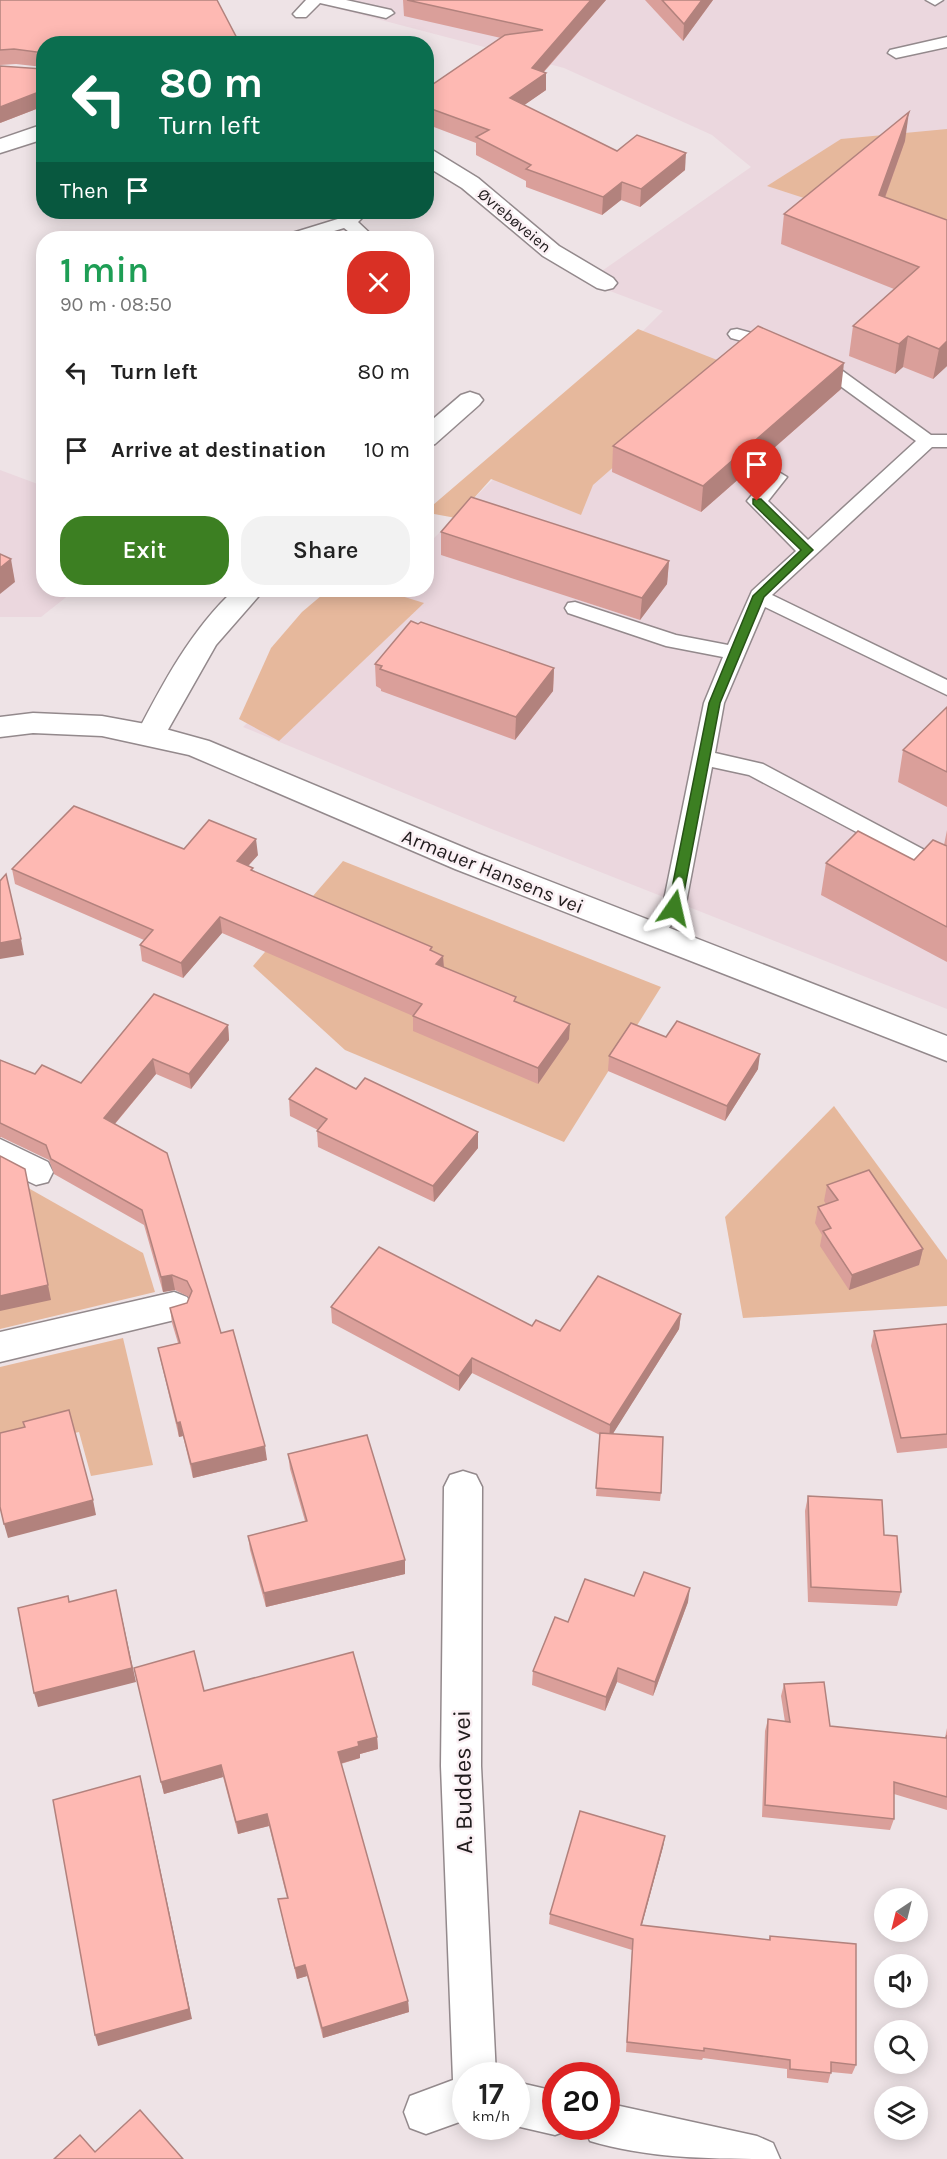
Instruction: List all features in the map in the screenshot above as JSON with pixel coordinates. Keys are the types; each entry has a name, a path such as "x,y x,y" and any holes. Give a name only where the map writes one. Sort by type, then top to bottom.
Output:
{"street":[{"path":"0,146 36,134"},
{"name":"Øvrebøveien","path":"434,162 470,183 504,209 551,251 605,283"},
{"path":"434,432 470,400"},
{"path":"151,735 199,648 234,603 241,597"},
{"name":"Armauer Hansens vei","path":"0,727 33,723 102,726 151,735 199,748 311,797 651,934 947,1049"},
{"path":"0,1152 36,1172"},
{"path":"0,1347 174,1307"},
{"name":"A. Buddes vei","path":"463,1487 461,1766 473,2062"},
{"path":"620,2128 757,2159"}],"lane":[{"path":"301,14 315,0"},
{"path":"325,0 386,13"},
{"path":"896,53 947,42"},
{"path":"314,231 347,219"},
{"path":"651,934 674,908 714,703 759,596 807,550 937,441 811,356 737,334"},
{"path":"777,477 757,501 807,550"},
{"path":"759,596 947,688"},
{"path":"575,608 673,641 735,653"},
{"path":"704,758 755,769 947,873"}],"shaded area":[{"path":"324,0 947,0 947,1009 489,828 243,727 375,597 434,597 434,538 663,311 586,282 751,167 712,135 564,68 320,4"},
{"path":"947,129 947,224 927,238 767,186 841,139"},
{"path":"638,329 730,365 593,485 581,515 491,479 456,518 434,514 434,504"},
{"path":"0,470 36,483 36,597 66,597 41,617 0,617"},
{"path":"320,597 405,597 424,603 279,741 239,719 271,648 302,612"},
{"path":"343,861 661,987 564,1142 345,1050 253,966"},
{"path":"834,1106 947,1260 947,1306 743,1318 725,1217"},
{"path":"0,1172 143,1253 155,1292 0,1329"},
{"path":"123,1338 153,1465 91,1476 79,1432 0,1450 0,1367"}],"building":[{"path":"0,0 217,0 236,36 36,36 36,52 0,50"},
{"path":"407,0 591,0 532,68 546,73 510,98 617,151 637,135 686,153 641,189 622,182 603,197 526,169 531,165 476,137 489,130 434,110 434,84 505,35 543,30"},
{"path":"662,0 702,0 684,24"},
{"path":"0,66 36,69 36,93 0,107"},
{"path":"909,112 879,195 947,220 947,341 939,349 908,336 899,344 853,326 919,267 784,214"},
{"path":"758,326 844,363 703,486 613,446"},
{"path":"471,497 669,561 642,598 441,532"},
{"path":"0,554 11,559 0,568"},
{"path":"411,621 418,624 421,622 554,668 516,717 380,669 382,666 375,664"},
{"path":"947,707 947,772 903,750"},
{"path":"74,806 184,849 209,820 256,839 237,861 253,868 251,870 432,947 430,950 443,956 436,964 516,997 514,1001 570,1024 538,1068 413,1016 422,1004 220,917 181,963 140,945 153,930 12,869"},
{"path":"858,831 914,860 933,840 947,846 947,927 826,863"},
{"path":"6,874 21,939 0,943 0,881"},
{"path":"154,994 228,1025 189,1074 153,1059 104,1118 167,1153 221,1333 233,1330 265,1446 191,1464 180,1422 177,1423 158,1348 180,1343 170,1308 187,1303 192,1291 187,1281 172,1275 161,1277 142,1210 51,1159 46,1145 0,1123 0,1060 35,1074 42,1065 81,1083"},
{"path":"677,1021 760,1054 727,1106 609,1056 631,1023 666,1037"},
{"path":"316,1068 356,1089 365,1078 478,1132 433,1186 317,1131 327,1119 289,1099"},
{"path":"0,1156 25,1169 48,1285 0,1296"},
{"path":"869,1170 923,1249 852,1275 823,1231 831,1228 818,1207 838,1200 827,1185"},
{"path":"379,1247 532,1326 536,1320 560,1331 598,1276 681,1314 610,1425 472,1358 459,1376 331,1307"},
{"path":"947,1324 947,1434 901,1438 874,1331"},
{"path":"69,1410 93,1500 4,1524 0,1507 0,1433 25,1427 23,1422"},
{"path":"600,1433 663,1437 661,1493 596,1488"},
{"path":"367,1435 405,1560 264,1593 248,1536 307,1521 288,1454"},
{"path":"808,1496 882,1500 884,1535 897,1536 901,1592 811,1587"},
{"path":"644,1572 690,1588 655,1682 618,1668 606,1697 533,1671 555,1617 568,1622 585,1579 634,1596"},
{"path":"116,1590 132,1668 34,1693 18,1608 68,1596 69,1602"},
{"path":"194,1651 204,1691 353,1652 377,1737 358,1742 359,1746 338,1752 408,2001 322,2028 305,1965 295,1968 278,1899 288,1898 267,1814 236,1822 221,1765 161,1782 134,1668"},
{"path":"824,1682 830,1726 946,1738 947,1735 947,1797 894,1782 894,1819 765,1805 768,1719 790,1722 784,1684"},
{"path":"140,1776 189,2009 95,2035 53,1800"},
{"path":"580,1811 665,1836 641,1925 770,1940 770,1936 856,1944 856,2065 831,2062 831,2073 790,2069 790,2060 704,2048 704,2051 627,2042 633,1939 550,1914"},
{"path":"140,2110 183,2159 54,2159 80,2135 95,2152"}],"route":[{"path":"674,908 714,703 759,596 807,550 757,501"}]}
